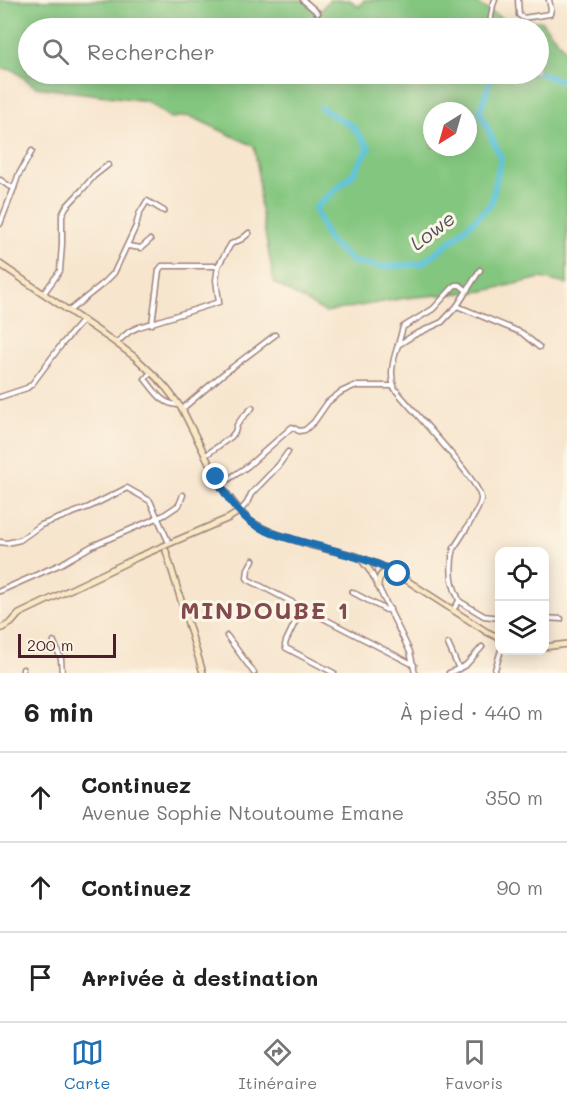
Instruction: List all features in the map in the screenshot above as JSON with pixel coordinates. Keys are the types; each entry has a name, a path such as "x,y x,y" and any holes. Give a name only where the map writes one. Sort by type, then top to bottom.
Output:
{"street":[{"path":"303,0 318,13"},
{"path":"491,18 495,0"},
{"path":"518,0 519,15 523,18 550,14 549,0"},
{"path":"0,224 2,213 18,176 32,151"},
{"path":"44,293 60,271 62,215 66,207 94,176 108,165"},
{"path":"0,180 14,188"},
{"path":"69,311 114,273 136,226 139,214 147,201 164,212"},
{"path":"116,343 130,331 219,302 216,280 218,266 231,244 249,233"},
{"path":"127,246 141,248 150,240"},
{"path":"0,264 116,343 151,372 180,407 220,485 240,511 257,526 310,545 356,556 391,570 495,636"},
{"path":"152,324 159,270 162,266 218,266"},
{"path":"398,345 442,322 457,306 480,270"},
{"path":"466,290 460,285 455,285 433,309 404,327 392,367 393,386 453,457 481,496 476,512 453,552 452,576 459,601 484,615 495,617"},
{"path":"457,306 522,333 538,347"},
{"path":"0,397 27,388 32,384 83,320"},
{"path":"180,407 211,386 275,335"},
{"path":"151,372 145,379 153,389 167,403 180,407"},
{"path":"220,485 248,466 292,427 299,431 305,430 314,422 328,402 341,392 354,386 393,386"},
{"path":"206,455 231,437 242,418 252,408"},
{"path":"0,629 19,615 159,548 229,518 240,511 251,494 288,452"},
{"path":"0,542 20,540 41,525 89,507 127,488 148,500 169,544 166,551 203,673"},
{"path":"0,591 61,564 92,546 164,516 176,508 183,495"},
{"path":"159,548 166,551"},
{"path":"356,556 371,572 390,609 410,652 415,673"},
{"path":"253,560 247,573 249,580 414,665"},
{"path":"371,572 375,563"},
{"path":"378,586 380,576 391,570"},
{"path":"352,592 381,608 390,609"},
{"path":"453,610 459,601"},
{"path":"302,608 286,641 286,648 334,673"},
{"path":"549,618 561,619"},
{"path":"227,636 254,673"},
{"path":"54,642 61,659 62,673"},
{"path":"448,644 459,669"},
{"path":"549,646 567,644"},
{"path":"449,673 466,665 482,647"},
{"path":"494,673 500,655"}],"green space":[{"path":"0,0 303,0 320,12 329,0 350,0 359,7 364,0 471,0 501,18 18,18 18,74 13,70 0,68"},
{"path":"549,31 567,52 567,284 541,278 484,291 405,298 325,312 274,283 260,204 254,146 190,116 170,118 147,101 36,87 32,84 549,84"}],"waterway":[{"name":"Lowe","path":"549,77 567,83"},
{"name":"Lowe","path":"321,108 353,127 369,148 352,175 315,208 328,240 353,262 381,267 421,264 455,238 491,204 501,158 480,112 489,84"}],"district":[{"name":"MINDOUBE 1","path":"265,609"}],"route":[{"path":"216,477 240,511 264,530 364,559 398,574"}]}
